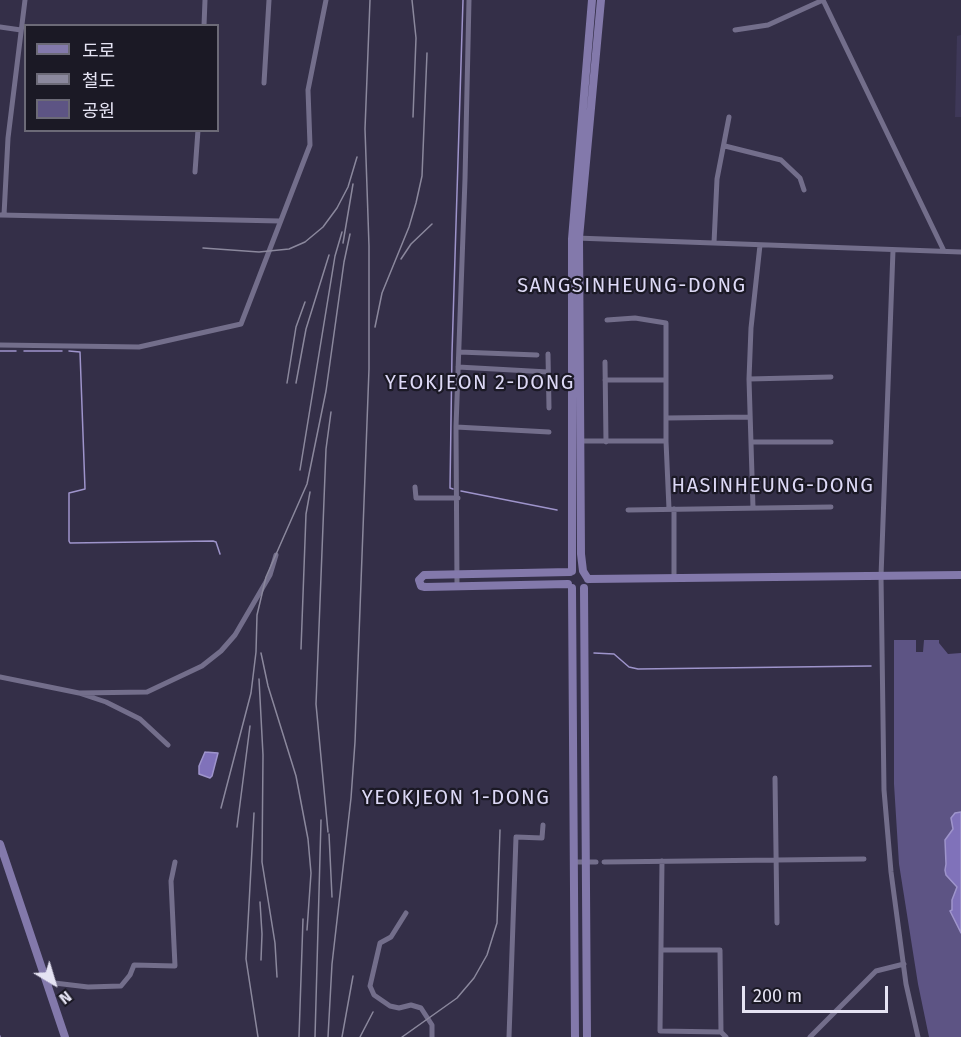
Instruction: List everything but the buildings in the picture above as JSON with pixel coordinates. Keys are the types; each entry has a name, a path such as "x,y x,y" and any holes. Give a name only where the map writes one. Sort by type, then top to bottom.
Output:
{"main road":[{"path":"575,1037 570,586 567,579 571,572 575,238 592,0"},
{"path":"588,579 583,570 575,238 601,0"},
{"path":"583,570 424,575 419,580 420,584 425,587 570,586 577,590 584,588"},
{"path":"588,579 961,575"},
{"path":"587,1037 584,588 588,579"},
{"path":"0,844 65,1037"}],"street":[{"path":"25,0 8,138 2,215 280,221"},
{"path":"204,24 205,0"},
{"path":"264,83 269,0"},
{"path":"0,345 140,347 238,326 244,321 310,145 308,90 326,0"},
{"path":"457,586 456,427 470,0"},
{"path":"735,30 768,25 823,0 944,251"},
{"path":"0,27 21,30"},
{"path":"714,243 717,179 729,117"},
{"path":"195,172 198,132"},
{"path":"725,146 781,160 800,178 804,190"},
{"path":"575,238 961,252"},
{"path":"753,508 749,379 752,309 760,245"},
{"path":"893,250 881,576 884,790 891,872 904,964 918,1037"},
{"path":"607,320 635,318 666,323 666,441 672,509 674,579"},
{"path":"459,352 537,355"},
{"path":"548,354 549,408"},
{"path":"605,362 606,442"},
{"path":"458,367 548,372"},
{"path":"749,379 831,377"},
{"path":"605,380 666,380"},
{"path":"666,418 750,417"},
{"path":"456,427 549,432"},
{"path":"580,441 666,441"},
{"path":"751,442 831,442"},
{"path":"416,487 416,498 458,498"},
{"path":"628,510 831,507"},
{"path":"79,693 147,692 202,666 221,651 235,635 270,575 276,555"},
{"path":"0,677 79,693 106,702 134,715 168,745"},
{"path":"775,778 777,923"},
{"path":"510,1037 516,837 542,838 543,825"},
{"path":"604,862 864,859"},
{"path":"46,982 88,987 121,986 130,975 134,965 175,966 171,881 175,861"},
{"path":"661,950 720,950 724,1035 660,1031 662,861"},
{"path":"574,862 596,862"},
{"path":"406,913 391,937 380,943 370,986 374,995 390,1006 399,1008 411,1005 421,1008 432,1025 432,1037"},
{"path":"810,1037 876,971 904,964"}],"shaded area":[{"path":"961,35 961,117 955,117 957,36"},
{"path":"205,752 218,753 210,778 199,774 199,766"},
{"path":"961,812 961,933 950,911 957,887 946,875 945,840 953,829 951,818 955,813"}],"green space":[{"path":"894,640 916,640 916,652 923,652 924,640 939,640 948,654 961,653 961,1037 929,1037 918,984 899,864 894,784"}],"waterway":[{"path":"453,489 450,488 452,353 463,0"},
{"path":"0,351 16,351"},
{"path":"24,351 62,351"},
{"path":"69,351 80,352 85,489 69,493 70,543 213,541 216,542 220,554"},
{"path":"461,491 557,510"},
{"path":"594,653 614,654 629,667 638,669 871,666"}],"railway":[{"path":"328,1037 332,964 355,742 369,369 369,246 365,129 370,0"},
{"path":"412,0 416,38 413,117"},
{"path":"375,327 382,293 409,227 422,176 427,53"},
{"path":"203,248 259,252 289,249 305,242 323,227 337,208 348,187 357,157"},
{"path":"343,243 353,184"},
{"path":"401,259 411,244 432,224"},
{"path":"300,470 335,256 342,232"},
{"path":"221,808 251,693 256,652 257,615 266,577 307,484 326,391 350,234"},
{"path":"296,383 306,329 329,255"},
{"path":"287,383 296,327 305,302"},
{"path":"328,832 316,704 326,449 331,412"},
{"path":"301,649 306,514 310,492"},
{"path":"261,653 268,686 296,776 308,839 311,873 307,930"},
{"path":"259,679 263,755 262,862 275,943 277,977"},
{"path":"237,827 250,726"},
{"path":"254,813 246,959 258,1037"},
{"path":"315,1037 321,820"},
{"path":"402,1037 457,998 474,978 487,955 497,923 500,830"},
{"path":"329,834 332,897"},
{"path":"260,902 261,960"},
{"path":"299,1037 303,919"},
{"path":"342,1037 353,976"},
{"path":"360,1037 373,1012"}],"district":[{"name":"SANGSINHEUNG-DONG","path":"632,286"},
{"name":"YEOKJEON 2-DONG","path":"480,383"},
{"name":"HASINHEUNG-DONG","path":"773,486"},
{"name":"YEOKJEON 1-DONG","path":"456,798"}]}
